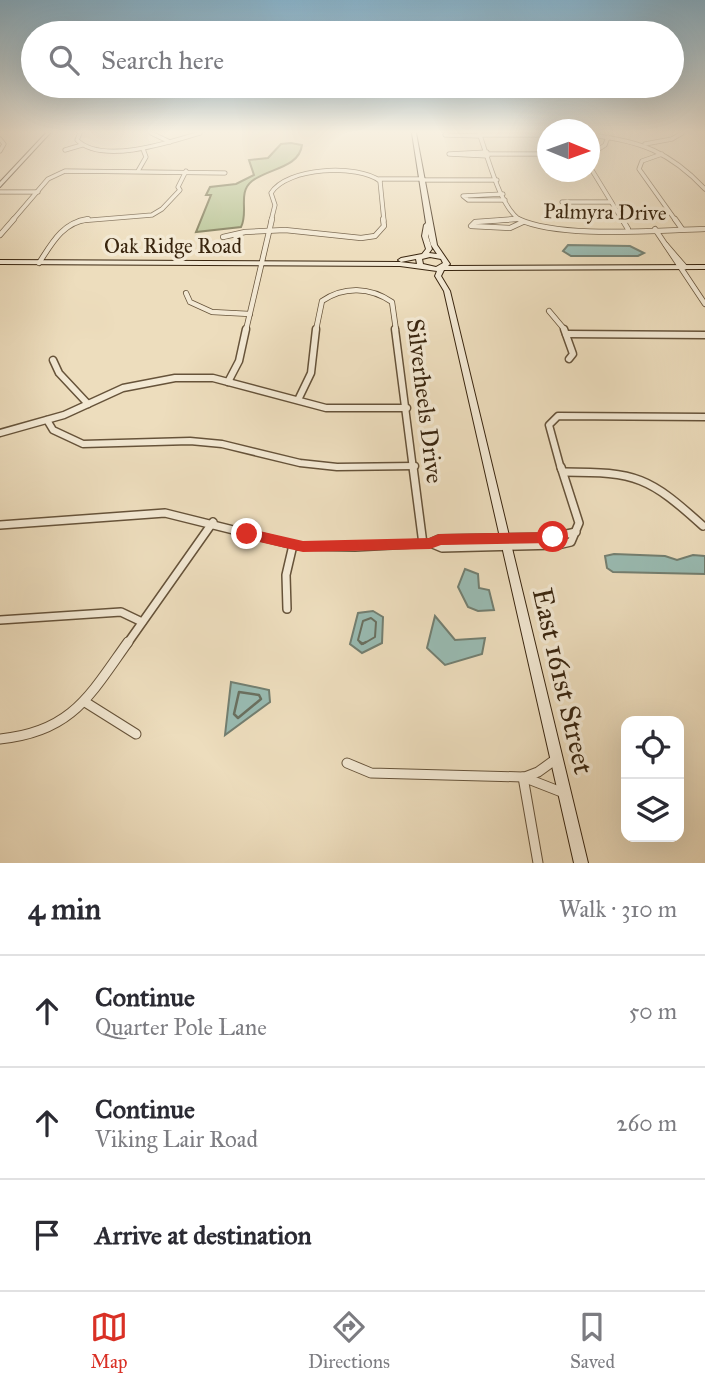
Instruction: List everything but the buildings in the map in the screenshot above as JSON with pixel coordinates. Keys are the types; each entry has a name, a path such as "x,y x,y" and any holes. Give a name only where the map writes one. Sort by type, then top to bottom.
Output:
{"street":[{"path":"0,235 48,179 60,173"},
{"path":"39,263 60,232 68,226 90,219 132,219 151,215 165,208 174,192 180,190 178,187 185,173"},
{"path":"228,382 240,361 275,205 271,193 274,188 305,174 324,173"},
{"path":"367,173 379,180 497,178"},
{"path":"422,173 434,245 443,257 461,263 705,267"},
{"name":"Palmyra Drive","path":"495,173 516,219 523,222 553,229 705,229"},
{"path":"642,173 682,229"},
{"path":"691,173 705,189"},
{"path":"223,237 246,232 320,233 352,239 375,236 384,226 379,180"},
{"path":"599,182 628,229"},
{"path":"0,193 37,193"},
{"path":"463,196 504,197 468,200 463,196"},
{"path":"562,202 611,202"},
{"path":"424,268 418,263 429,249 425,236 430,217"},
{"path":"516,219 475,222 471,226 510,228 523,222"},
{"path":"654,229 705,304"},
{"name":"Oak Ridge Road","path":"347,265 423,256 443,257"},
{"name":"East 161st Street","path":"443,257 447,262 438,276 447,291 581,863"},
{"name":"Oak Ridge Road","path":"0,262 409,265 442,268"},
{"path":"442,268 501,265"},
{"name":"East 161st Street","path":"424,268 449,306"},
{"name":"Silverheels Drive","path":"298,400 313,362 319,306 330,295 357,291 380,294 392,302 427,543"},
{"path":"186,293 190,302 212,312 250,314"},
{"path":"549,311 556,316 566,334 573,354 569,359"},
{"path":"566,334 705,335"},
{"path":"52,360 59,373 88,404"},
{"path":"0,433 88,404 123,388 151,381 196,378 228,382 326,408 407,408"},
{"path":"0,525 144,512 188,515 293,545 427,543 442,548 505,542 558,545 570,542 576,532 577,512 550,435 550,425 558,416 581,414 705,417"},
{"path":"47,419 52,430 69,440 83,444 190,441 222,444 312,465 415,466"},
{"path":"564,472 617,472 646,479 660,487 704,526"},
{"path":"0,739 30,736 63,722 85,702 213,522"},
{"path":"287,610 286,575 293,545"},
{"path":"0,620 121,612 142,622"},
{"path":"85,702 136,734"},
{"path":"523,777 538,772 556,759"},
{"path":"347,763 371,773 523,777 564,793"},
{"path":"523,777 538,863"}],"green space":[{"path":"268,173 252,181 245,191 241,227 196,232 211,195 206,195 210,187 236,184 254,175"}],"water":[{"path":"568,245 630,246 644,253 638,256 571,256 563,251"},
{"path":"693,555 705,556 705,574 613,572 607,568 605,556 665,556 677,560"},
{"path":"465,569 478,574 479,588 489,590 494,610 478,611 468,607 458,587"},
{"path":"373,611 383,617 382,643 362,653 350,644 358,613"},
{"path":"435,616 455,640 485,638 482,654 445,665 427,648"},
{"path":"231,682 269,690 270,702 225,735"}],"route":[{"path":"247,534 303,546 430,543 439,539 553,537"}]}
